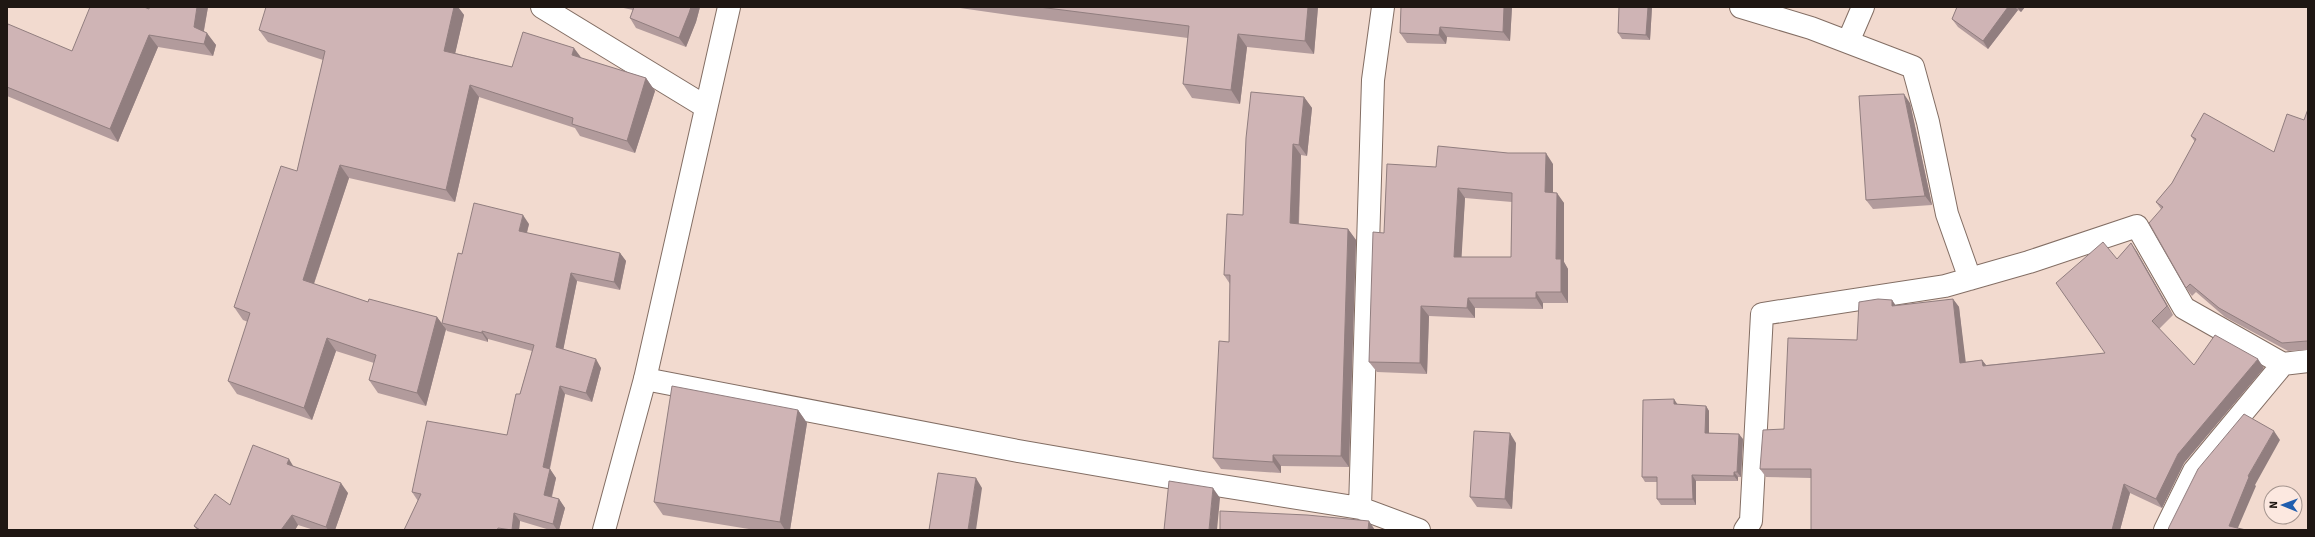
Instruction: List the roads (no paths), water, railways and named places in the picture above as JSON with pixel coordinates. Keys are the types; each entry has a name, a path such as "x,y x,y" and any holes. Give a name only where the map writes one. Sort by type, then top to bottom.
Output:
{"street":[{"path":"542,7 706,107"},
{"path":"604,530 645,378 729,7"},
{"path":"1360,508 1373,80 1383,7"},
{"path":"1741,7 1811,28 1913,67 1928,122 1947,214 1970,279"},
{"path":"1848,42 1863,7"},
{"path":"1745,530 1751,520 1762,314 1945,286 2029,262 2137,226 2184,308 2283,364 2308,361"},
{"path":"2165,530 2194,471 2283,364"},
{"path":"645,378 1018,451 1360,508 1418,530"}]}
